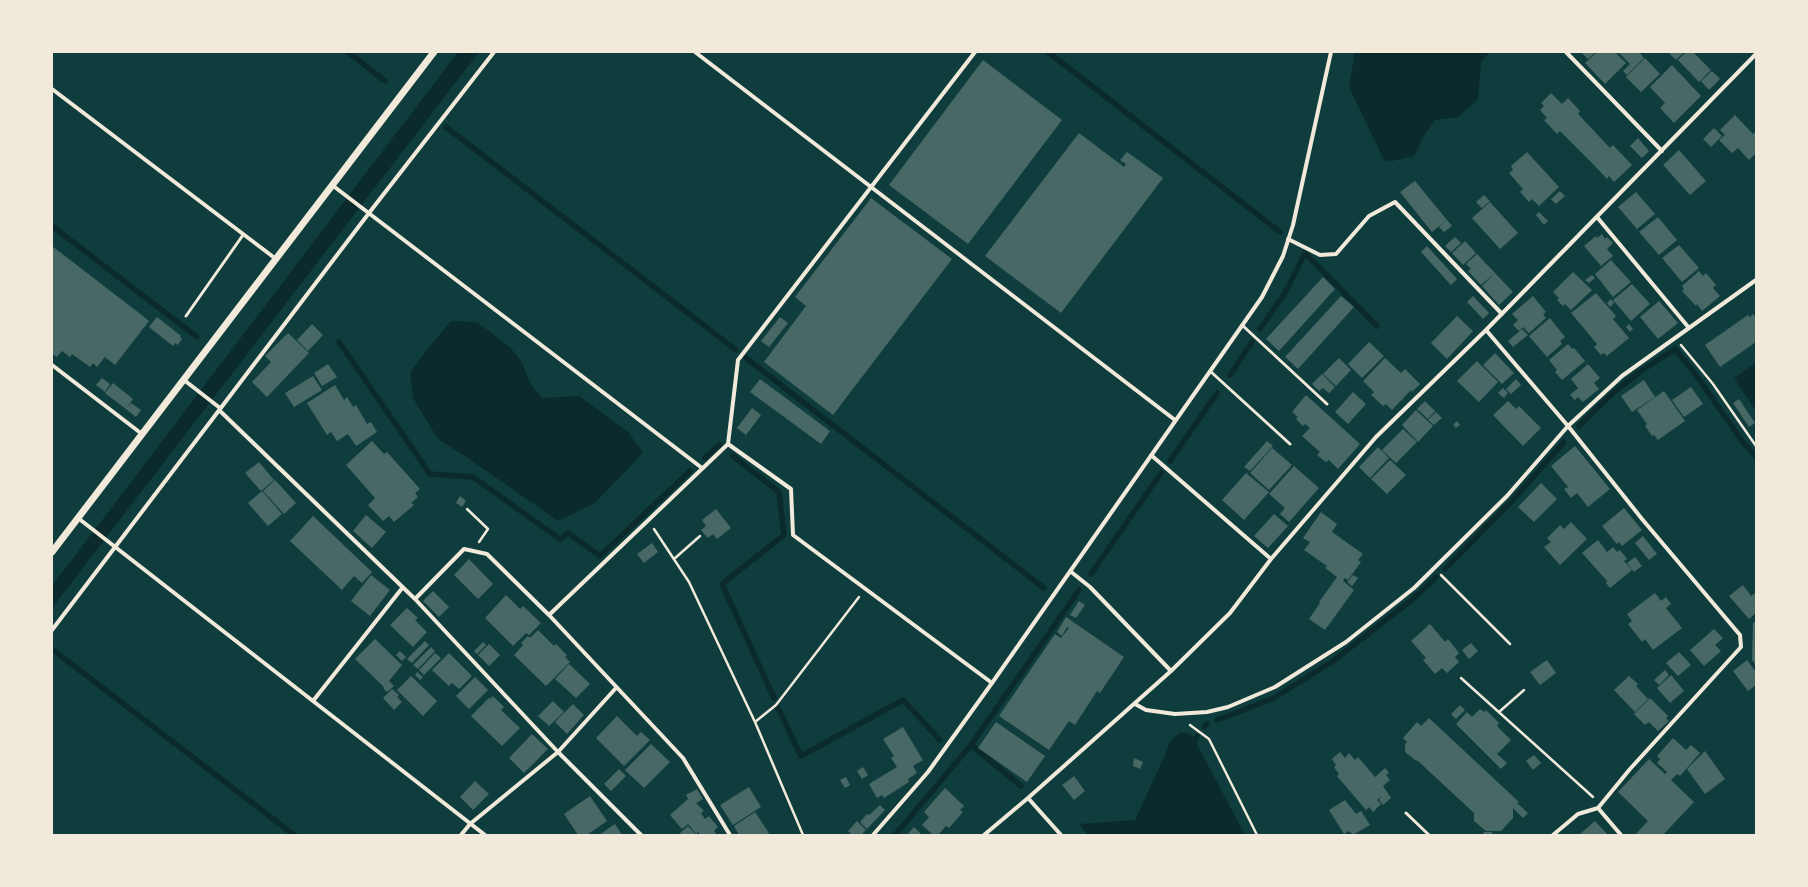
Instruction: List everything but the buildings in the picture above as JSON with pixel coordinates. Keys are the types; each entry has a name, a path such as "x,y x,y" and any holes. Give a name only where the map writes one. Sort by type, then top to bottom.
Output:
{"street":[{"path":"52,552 434,52"},
{"path":"52,630 116,548 369,213 494,52"},
{"path":"695,52 1175,420"},
{"path":"549,615 728,444 738,360 975,52"},
{"path":"873,835 928,772 1262,297 1283,256 1288,239 1331,52"},
{"path":"1566,52 1662,151"},
{"path":"984,835 1135,704 1230,613 1271,559 1376,437 1502,314 1756,54"},
{"path":"52,89 276,259"},
{"path":"332,185 702,468"},
{"path":"1288,239 1320,255 1336,254 1369,216 1395,202 1502,314"},
{"path":"1597,217 1689,328"},
{"path":"1135,704 1146,710 1175,714 1206,712 1228,707 1275,687 1346,642 1414,588 1507,496 1568,426 1622,376 1756,280"},
{"path":"1486,330 1568,426 1642,519 1740,635 1741,647 1630,769 1599,806 1578,814 1553,835"},
{"path":"52,365 142,434"},
{"path":"184,380 215,404 403,587 558,752 641,835"},
{"path":"728,444 792,489 793,535 992,683"},
{"path":"1151,455 1271,559"},
{"path":"78,518 485,835"},
{"path":"416,600 464,549 487,554 549,615 683,758 730,835"},
{"path":"1070,571 1090,586 1171,671"},
{"path":"313,701 403,587"},
{"path":"461,835 470,824 558,752 616,688"},
{"path":"1028,798 1061,835"},
{"path":"1599,806 1621,835"}],"lane":[{"path":"186,316 243,235"},
{"path":"1242,325 1327,404"},
{"path":"1210,371 1290,444"},
{"path":"1406,813 1429,835"}],"path":[{"path":"1675,338 1713,384 1756,446"},
{"path":"467,509 488,529 473,551"},
{"path":"648,521 689,582 754,722 803,835"},
{"path":"674,559 700,536"},
{"path":"1434,568 1510,644"},
{"path":"754,722 776,705 866,589"},
{"path":"1461,678 1599,806"},
{"path":"1499,712 1524,690"},
{"path":"1187,713 1186,722 1209,739 1257,835"}],"water":[{"path":"458,52 479,52 52,608 52,586"},
{"path":"1355,52 1490,52 1481,62 1478,99 1458,117 1435,120 1425,134 1414,156 1392,161 1384,160 1349,87"},
{"path":"451,321 477,322 511,348 522,363 531,385 542,398 579,396 629,433 643,453 596,502 558,521 468,458 438,439 413,398 410,373"},
{"path":"1756,363 1756,411 1734,378"},
{"path":"1181,732 1192,735 1245,835 1088,835 1079,824 1135,820 1170,741"}],"waterway":[{"path":"348,52 385,81"},
{"path":"1048,52 1280,232"},
{"path":"446,127 736,350"},
{"path":"52,226 197,337"},
{"path":"1260,329 1285,293 1305,253 1377,326"},
{"path":"339,342 430,474 473,477 560,539 568,533 600,556 690,471"},
{"path":"1230,375 1252,342"},
{"path":"1579,426 1614,392 1641,371 1675,349 1696,375 1745,445 1756,456"},
{"path":"746,358 1044,588"},
{"path":"1170,461 1217,393"},
{"path":"1445,569 1512,501 1564,442"},
{"path":"705,458 719,445"},
{"path":"733,456 779,492 784,535 722,584 774,698"},
{"path":"1091,574 1161,473"},
{"path":"1217,720 1272,699 1332,662 1414,598 1436,577"},
{"path":"895,835 971,745 1079,590"},
{"path":"52,649 294,835"},
{"path":"778,708 801,756 903,700 940,740"},
{"path":"1204,727 1207,724"},
{"path":"1192,746 1197,736"},
{"path":"971,745 1021,786"}]}
